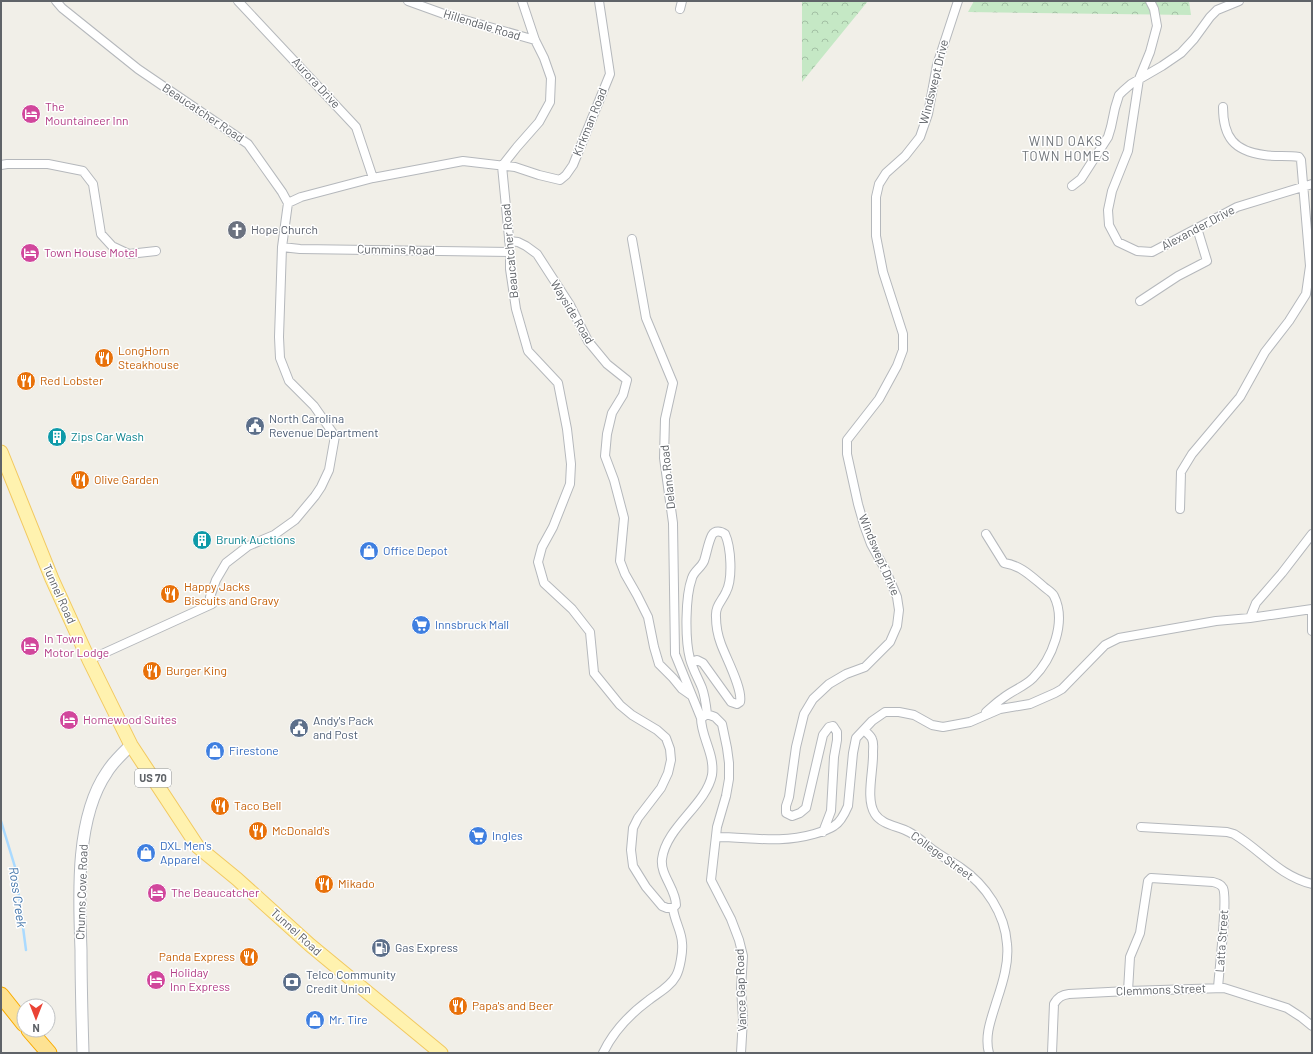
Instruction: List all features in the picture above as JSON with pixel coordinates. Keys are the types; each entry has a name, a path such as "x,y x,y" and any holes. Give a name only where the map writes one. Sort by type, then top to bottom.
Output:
{"highway":[{"path":"1,995 16,1014"},
{"path":"36,1038 46,1050"}],"main road":[{"name":"Tunnel Road","path":"1,452 52,579 89,660 131,745 198,847 237,879 310,945 441,1053"},
{"name":"Chunns Cove Road","path":"84,1053 80,913 80,875 83,839 87,818 100,784 107,772 131,745"}],"street":[{"name":"Beaucatcher Road","path":"56,1 62,8 138,69 248,144 282,192 288,203"},
{"name":"Aurora Drive","path":"238,1 356,126 373,178"},
{"name":"Hillendale Road","path":"408,1 444,14 535,40"},
{"path":"89,660 212,604 210,597 216,580 226,563 248,546 274,535 295,520 321,487 329,470 335,436 314,406 289,381 280,358 279,337 282,247 288,203 301,197 373,178 463,161 502,166 539,122 550,102 551,78 544,58 535,40 522,1"},
{"name":"Kirkman Road","path":"502,166 514,167 560,180 566,175 573,165 610,74 600,1"},
{"name":"Windswept Drive","path":"823,832 832,811 834,757 837,740 837,732 833,726 829,727 823,736 806,808 800,813 792,816 786,813 796,748 804,714 813,699 828,684 846,674 865,667 890,642 897,626 899,610 897,597 892,584 871,544 864,525 847,454 847,440 879,399 897,366 903,350 903,334 883,272 878,242 876,216 877,191 879,184 886,173 905,156 920,137 928,114 937,65 958,1"},
{"name":"Alexander Drive","path":"1150,1 1154,9 1157,26 1150,52 1139,79 1128,151 1112,192 1108,210 1109,225 1118,242 1137,251 1152,252 1237,207 1312,184"},
{"path":"1072,186 1081,179 1108,137 1119,95 1123,90 1181,53 1217,10 1239,1"},
{"path":"1180,509 1181,472 1192,454 1240,397 1265,352 1289,321 1306,294 1310,266 1301,160 1299,157 1265,156 1243,149 1228,136 1224,128 1223,107"},
{"path":"1,165 48,164 83,171 93,184 101,234 112,246 129,254 156,251"},
{"name":"Beaucatcher Road","path":"502,166 510,241 510,269 516,309 528,351 558,383 567,429 571,464 570,484 553,528 542,547 538,562 544,583 572,609 590,632 594,673 620,705 632,715 657,730 666,738 670,749 671,760 668,773 661,788 638,818 633,828 631,850 633,866 646,887 662,906 673,908"},
{"path":"1140,301 1178,276 1207,261 1196,228"},
{"name":"Delano Road","path":"632,239 646,318 673,383 665,419 664,458 673,524 675,654 692,696 704,716"},
{"name":"Wayside Road","path":"510,241 518,242 537,254 570,305 588,341 608,364 627,380 623,394 612,413 607,434 605,456 614,480 624,518 620,561 625,574 648,617 659,664 682,689 692,696"},
{"name":"Cummins Road","path":"282,247 300,249 510,252"},
{"path":"603,1053 619,1027 668,985 676,976 680,960 682,942 673,916 673,908 676,905 676,898 663,868 662,861 664,850 677,829 703,794 712,776 710,751 701,725 704,716 704,694 691,662 686,633 688,594 691,579 704,562 712,535 719,531 725,534 728,544 730,577 728,590 717,606 715,616 720,643 740,691 740,702 737,704 731,702 703,663 697,660 691,662"},
{"path":"1250,618 1256,603 1282,573 1312,533"},
{"path":"980,718 1003,698 1022,687 1042,668 1051,653 1058,634 1059,626 1054,595 1024,571 1013,564 1004,563 986,534"},
{"path":"716,837 784,840 809,836 823,832 835,826 845,813 848,806 853,753 856,738 872,721 885,712 899,712 914,715 932,725 943,727 970,722 1000,709 1030,704 1062,689 1105,645 1119,638 1216,620 1250,618 1312,609 1312,631"},
{"name":"Vance Gap Road","path":"704,716 715,717 722,724 729,763 729,779 726,796 717,827 711,880 731,920 739,940 743,956 741,988 743,1019 741,1053"},
{"name":"College Street","path":"864,730 872,739 873,744 874,758 870,801 876,815 889,825 900,827 915,835 935,852 962,869 978,882 993,901 1002,918 1007,943 1006,969 988,1032 989,1053"},
{"path":"1141,827 1227,832 1234,834 1280,870 1312,884"},
{"name":"Latta Street","path":"1128,991 1130,956 1140,933 1148,880 1151,878 1213,882 1222,887 1225,894 1218,988"},
{"name":"Clemmons Street","path":"1052,1053 1054,1004 1056,999 1062,995 1069,994 1224,988 1287,1008 1312,1026"}],"green space":[{"path":"802,1 868,1 802,82"},
{"path":"974,1 1189,1 1191,15 968,12"}],"waterway":[{"name":"Ross Creek","path":"1,821 15,867 26,950"}],"place":[{"name":"The Mountaineer Inn","path":"31,114"},
{"name":"Hope Church","path":"237,230"},
{"name":"Town House Motel","path":"30,253"},
{"name":"LongHorn Steakhouse","path":"104,358"},
{"name":"Red Lobster","path":"26,381"},
{"name":"North Carolina Revenue Department","path":"255,426"},
{"name":"Zips Car Wash","path":"57,437"},
{"name":"Olive Garden","path":"80,480"},
{"name":"Brunk Auctions","path":"202,540"},
{"name":"Office Depot","path":"369,551"},
{"name":"Happy Jacks Biscuits and Gravy","path":"170,594"},
{"name":"Innsbruck Mall","path":"421,625"},
{"name":"In Town Motor Lodge","path":"30,646"},
{"name":"Burger King","path":"152,671"},
{"name":"Homewood Suites","path":"69,720"},
{"name":"Andy's Pack and Post","path":"299,728"},
{"name":"Firestone","path":"215,751"},
{"name":"Taco Bell","path":"220,806"},
{"name":"McDonald's","path":"258,831"},
{"name":"Ingles","path":"478,836"},
{"name":"DXL Men's Apparel","path":"146,853"},
{"name":"Mikado","path":"324,884"},
{"name":"The Beaucatcher","path":"157,893"},
{"name":"Gas Express","path":"381,948"},
{"name":"Panda Express","path":"249,957"},
{"name":"Holiday Inn Express","path":"156,980"},
{"name":"Telco Community Credit Union","path":"292,982"},
{"name":"Papa's and Beer","path":"458,1006"},
{"name":"Mr. Tire","path":"315,1020"}],"district":[{"name":"WIND OAKS TOWN HOMES","path":"1066,148"}]}
